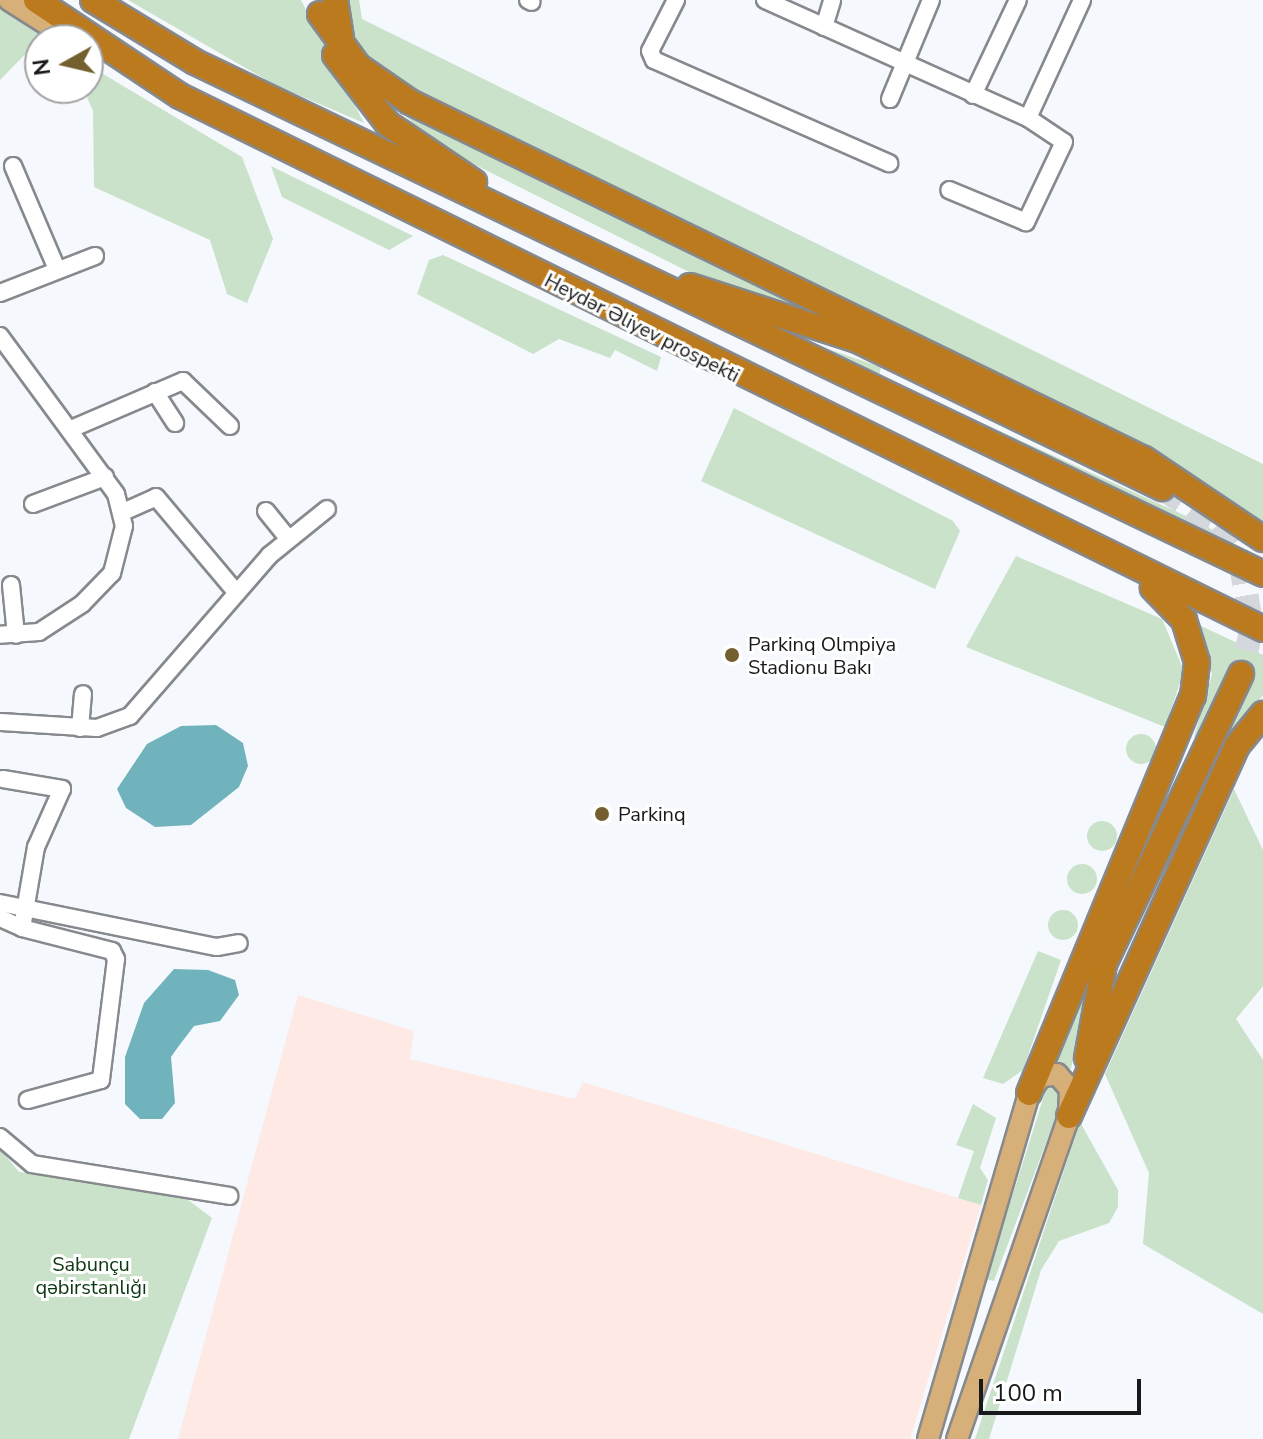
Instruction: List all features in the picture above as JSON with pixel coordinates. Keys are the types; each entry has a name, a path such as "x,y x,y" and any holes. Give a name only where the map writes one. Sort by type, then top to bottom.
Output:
{"highway":[{"name":"Heydər Əliyev prospekti","path":"36,0 180,96 1082,545 1263,629"},
{"path":"93,0 195,62 1263,574"},
{"path":"323,5 345,75 388,124 568,240 857,340 1162,488"},
{"path":"323,5 348,56 432,114 1171,473 1263,539"},
{"path":"1029,1093 1180,735 1196,677 1193,643 1175,607 1082,545"},
{"path":"1086,1072 1104,964 1241,674"},
{"path":"1069,1116 1086,1072 1236,747 1263,714"}],"main road":[{"path":"9,0 47,24"},
{"path":"104,58 180,96"},
{"path":"928,1439 1029,1093 1046,1074 1063,1076 1069,1116 957,1439"}],"street":[{"path":"676,0 650,51 654,60 889,163"},
{"path":"765,0 1028,118 1064,146 1030,219 1021,223 949,190"},
{"path":"824,27 832,0"},
{"path":"890,99 931,0"},
{"path":"973,95 1018,0"},
{"path":"1028,118 1082,0"},
{"path":"13,166 57,269"},
{"path":"0,293 95,256"},
{"path":"1,338 105,477 123,512 121,548 106,582 50,627 8,635 11,585"},
{"path":"71,429 183,381 230,426"},
{"path":"155,392 175,423"},
{"path":"33,504 105,477"},
{"path":"123,512 156,497 236,592"},
{"path":"1,722 108,727 139,709 236,592 288,538 327,509"},
{"path":"266,511 288,538"},
{"path":"80,728 83,694"},
{"path":"3,779 62,789 36,847 23,907 22,928"},
{"path":"0,903 217,947 239,943"},
{"path":"0,918 22,928 112,951 116,959 101,1080 28,1100"},
{"path":"0,1137 32,1164 229,1196"}],"shaded area":[{"path":"298,995 414,1031 410,1059 575,1099 583,1082 981,1205 910,1439 178,1439"}],"green space":[{"path":"128,0 301,0 364,123 275,85"},
{"path":"345,0 359,0 362,19 1263,464 1263,523 1175,463 404,88 362,56 349,32"},
{"path":"0,5 28,24 24,24 24,55 0,80"},
{"path":"104,75 242,157 273,239 247,303 227,294 210,240 94,187 93,111 90,104 104,104"},
{"path":"379,92 801,306 695,275 438,146"},
{"path":"271,166 413,236 389,250 282,197"},
{"path":"443,255 661,357 657,371 615,350 610,358 559,339 533,354 417,294 429,260"},
{"path":"737,318 881,367 879,376 1208,526 1225,546"},
{"path":"734,408 953,521 960,531 935,589 701,481"},
{"path":"1016,556 1162,619 1184,671 1165,727 966,647"},
{"path":"1197,624 1263,655 1263,695 1224,752 1217,748 1252,668 1204,741 1194,737 1212,674"},
{"path":"1141,734 1147,735 1155,743 1155,755 1147,763 1141,764 1135,763 1127,755 1126,749 1127,743 1135,735"},
{"path":"1234,789 1263,850 1263,986 1236,1019 1263,1060 1263,1314 1143,1244 1149,1173 1105,1074"},
{"path":"1102,821 1108,822 1116,830 1116,842 1108,850 1102,851 1096,850 1088,842 1087,836 1088,830 1096,822"},
{"path":"1082,864 1093,868 1097,879 1093,890 1082,894 1071,890 1067,879 1071,868"},
{"path":"1063,910 1074,914 1078,925 1074,936 1063,940 1052,936 1048,925 1052,914"},
{"path":"1038,951 1061,960 1023,1070 1003,1084 983,1078"},
{"path":"1084,974 1090,977 1071,1069 1049,1062"},
{"path":"1049,1080 1064,1095 994,1281 986,1279"},
{"path":"973,1104 996,1118 980,1168 988,1180 981,1205 958,1198 974,1151 956,1145"},
{"path":"1080,1122 1118,1190 1118,1207 1109,1223 1059,1241 1041,1270 989,1439 975,1439"},
{"name":"Sabunçu qəbirstanlığı","path":"0,1149 19,1172 184,1197 212,1218 129,1439 0,1439"}],"water":[{"path":"216,725 243,743 248,766 239,787 191,825 155,827 126,808 117,789 147,744 181,726"},
{"path":"174,969 208,970 235,980 239,995 220,1021 194,1026 171,1057 175,1103 162,1119 140,1119 125,1104 125,1057 144,1003"}],"tunnel":[{"path":"1162,488 1217,526 1240,560 1252,627 1241,674"}],"place":[{"name":"Parkinq Olmpiya Stadionu Bakı","path":"732,655"},
{"name":"Parkinq","path":"602,814"}]}
